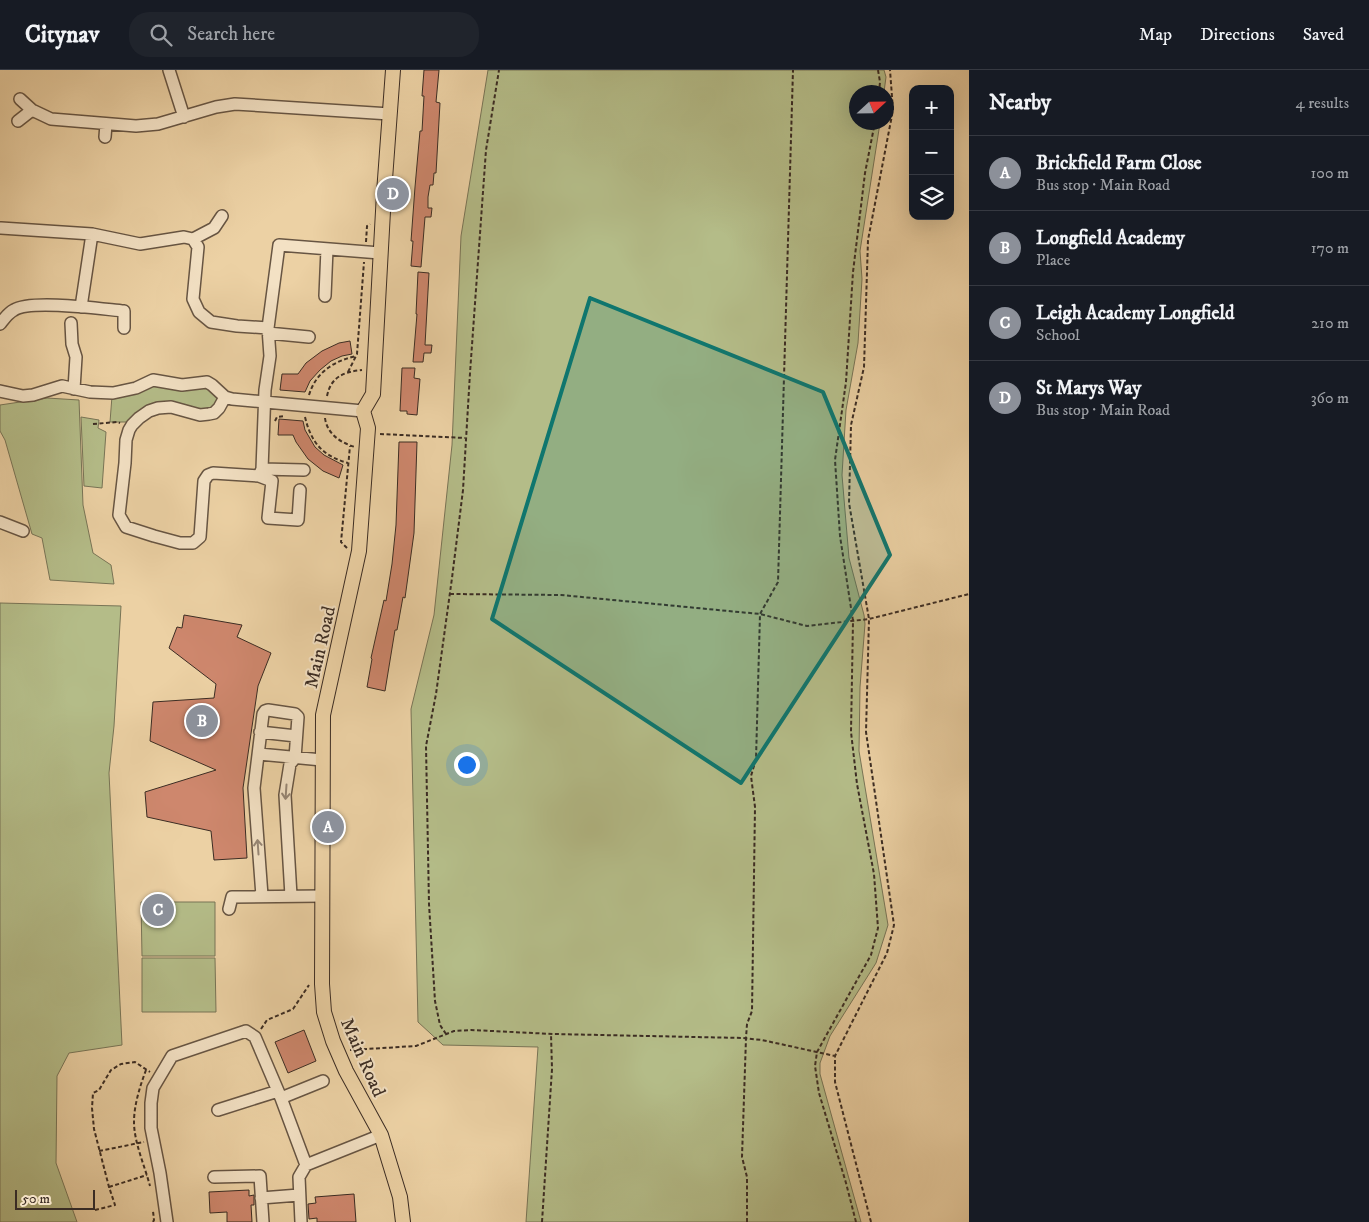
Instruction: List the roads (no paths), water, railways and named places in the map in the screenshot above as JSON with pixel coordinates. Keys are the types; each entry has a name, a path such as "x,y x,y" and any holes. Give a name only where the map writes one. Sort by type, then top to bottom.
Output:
{"main road":[{"path":"363,411 372,394 393,70"},
{"name":"Main Road","path":"363,411 368,433 360,551 323,715 322,972 324,1012 333,1041 346,1071 381,1135 400,1197 403,1222"}],"street":[{"path":"169,70 184,117"},
{"path":"20,99 32,110 51,119 136,126 151,125 216,107 238,104 390,114"},
{"path":"18,121 32,110"},
{"path":"105,137 106,124"},
{"path":"0,227 92,234 140,244 184,237 193,239 214,228 222,216"},
{"path":"82,307 92,234"},
{"path":"193,239 198,247 193,299 200,312 211,322 309,337"},
{"path":"260,472 265,381 270,356 268,331 279,245 380,253"},
{"path":"325,296 327,248"},
{"path":"0,324 14,309 29,305 124,311 124,328"},
{"path":"71,323 72,344 76,357 74,389"},
{"path":"0,391 23,396 38,394 65,386 90,392 113,393 136,388 153,380 185,385 205,382 212,385 225,397 235,400 363,411"},
{"path":"225,397 219,408 211,414 200,415 176,408 161,407 146,412 132,425 126,440 119,514 126,527 180,543 193,543 200,537 204,482 208,475 213,473 304,470"},
{"path":"260,472 272,481 268,518 298,520 300,490"},
{"path":"0,522 23,531"},
{"path":"262,896 254,788 263,714 268,710 297,715 298,717 295,758 290,764 285,795 291,896"},
{"path":"260,732 296,736"},
{"path":"258,754 322,760"},
{"path":"229,909 232,897 323,896"},
{"path":"167,1222 151,1128 151,1103 153,1088 172,1056 246,1031 255,1037 306,1165"},
{"path":"218,1110 323,1081"},
{"path":"301,1222 299,1176 306,1165 381,1135"},
{"path":"214,1177 260,1176 263,1222"},
{"path":"261,1198 300,1195"}],"place":[{"name":"St Marys Way","path":"393,194"},
{"name":"Longfield Academy","path":"202,721"},
{"name":"Brickfield Farm Close","path":"328,827"},
{"name":"Leigh Academy Longfield","path":"158,910"}]}
